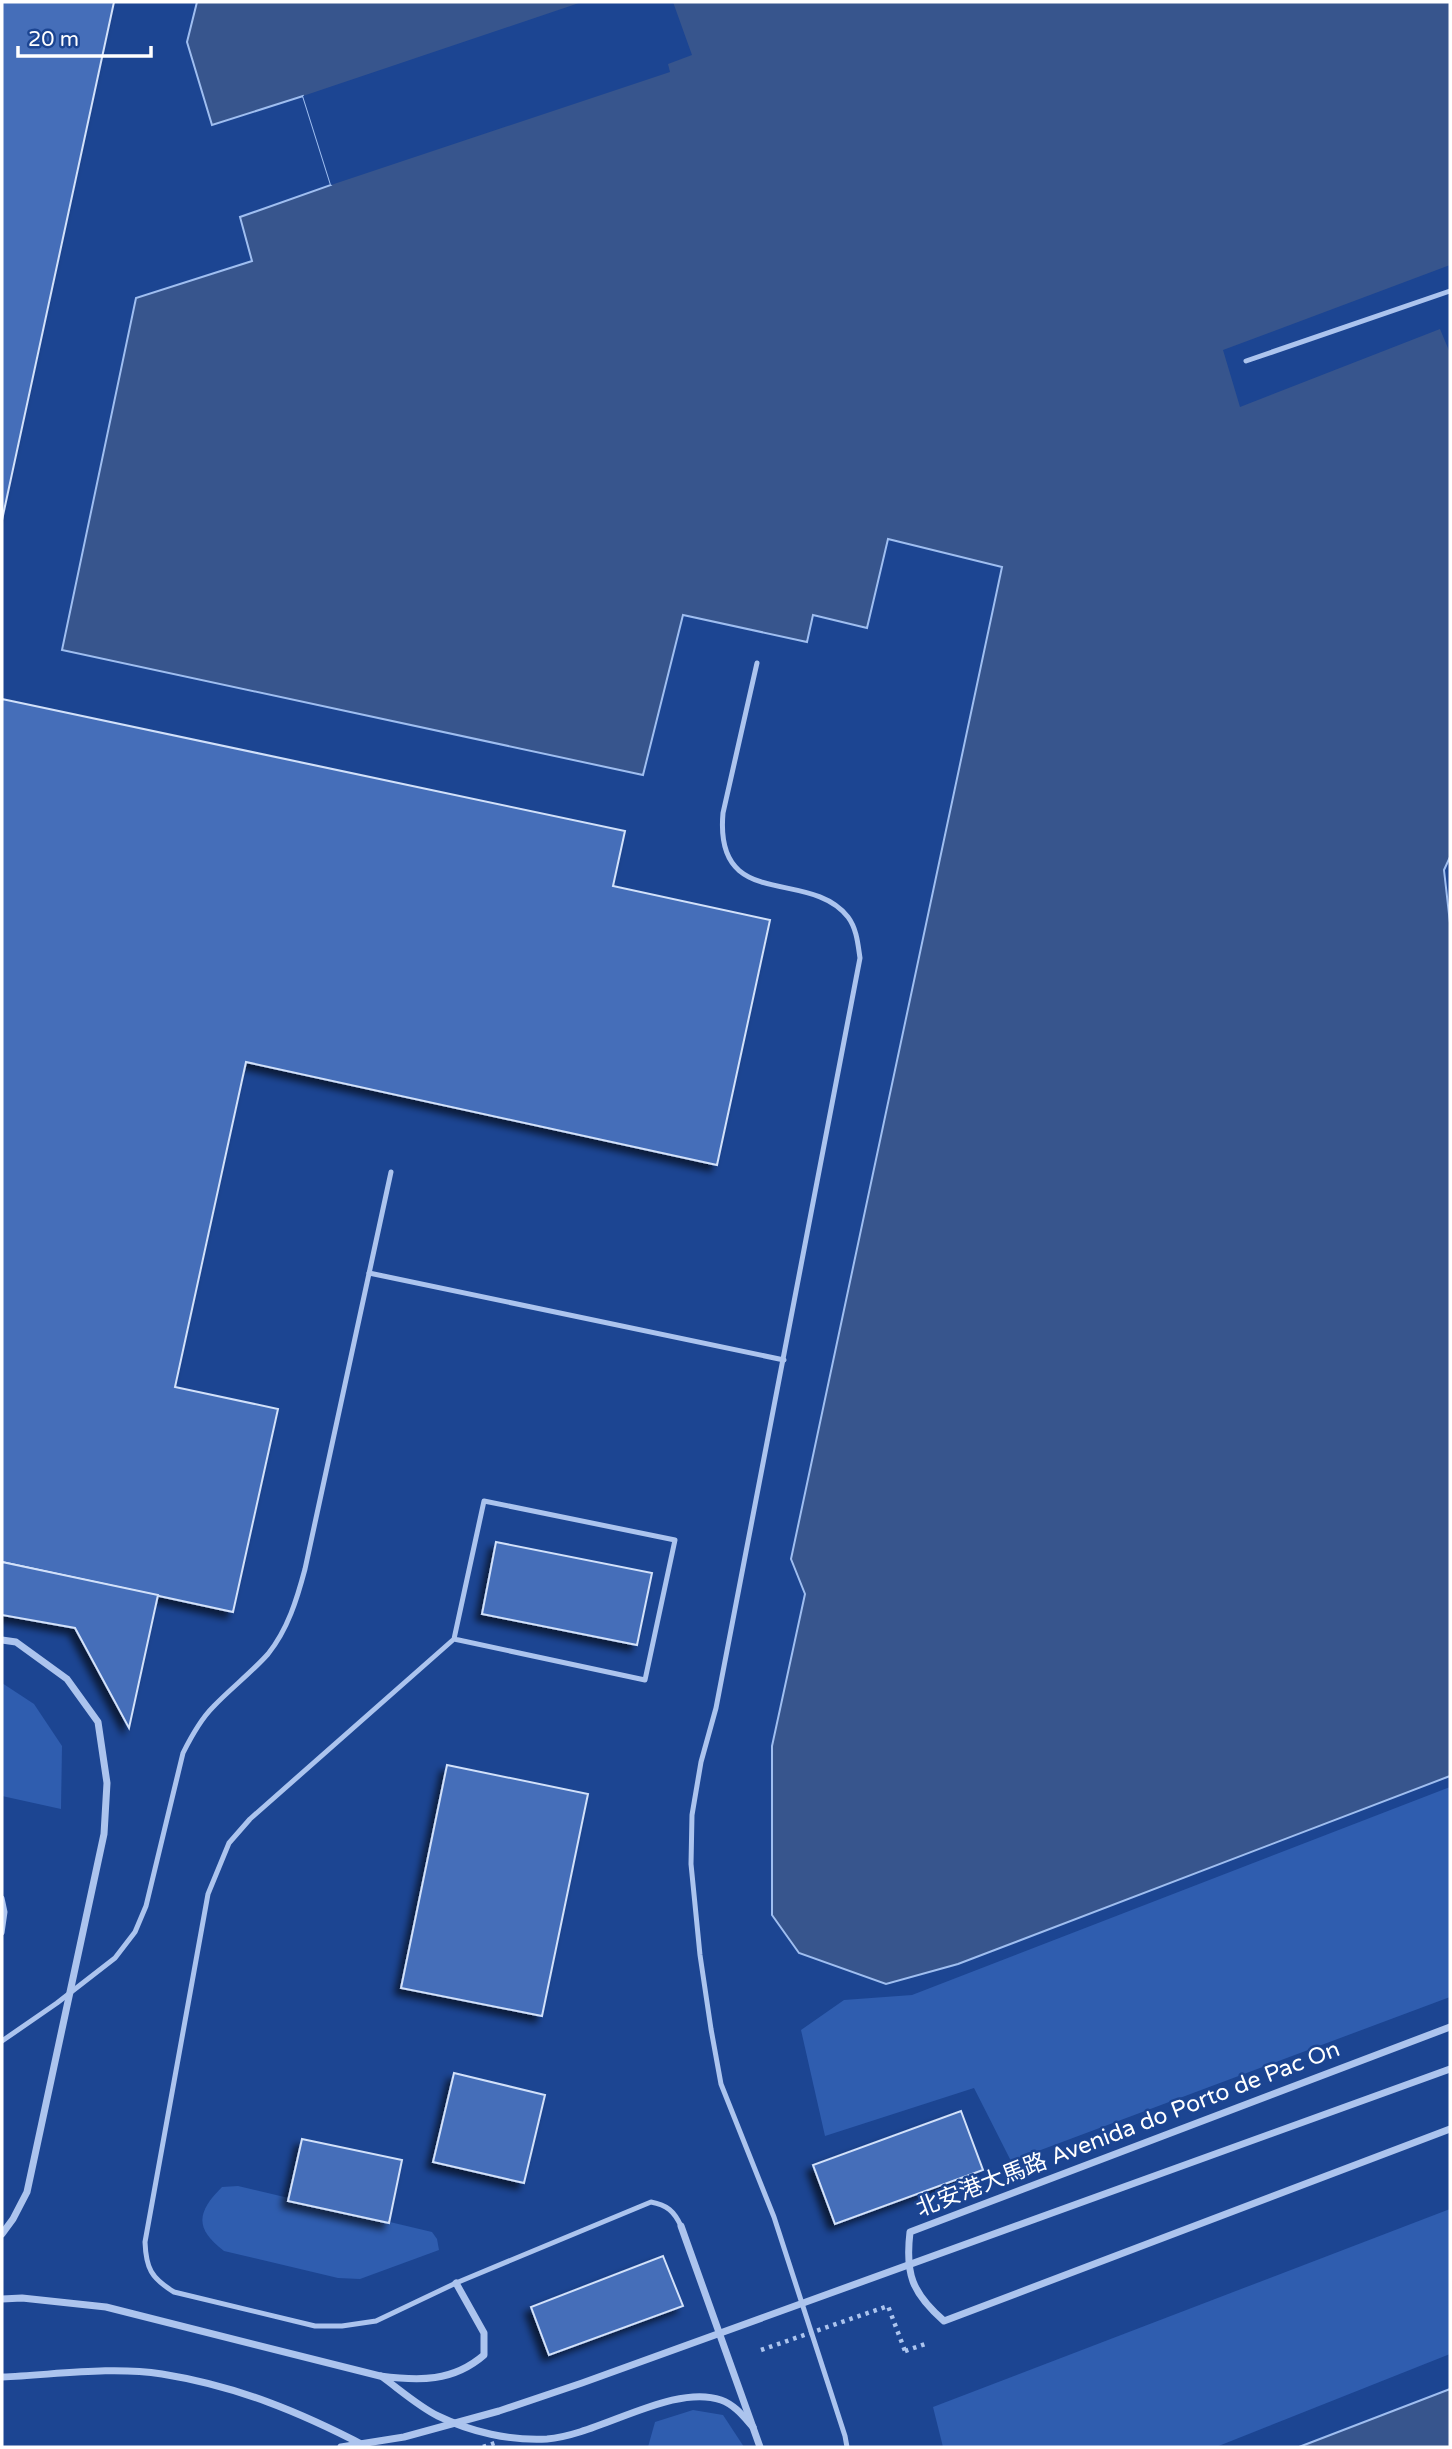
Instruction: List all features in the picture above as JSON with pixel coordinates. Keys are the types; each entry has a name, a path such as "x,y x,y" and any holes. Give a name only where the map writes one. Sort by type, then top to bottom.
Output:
{"street":[{"path":"2,1640 16,1642 66,1679 98,1721 107,1783 104,1834 27,2192 2,2234"},
{"name":"北安港大馬路 Avenida do Porto de Pac On","path":"1450,2026 909,2232 907,2256 911,2281 924,2304 944,2321 1450,2129"},
{"path":"341,2447 416,2434 499,2411 582,2383 1450,2069"},
{"path":"681,2226 760,2447"},
{"path":"2,2299 22,2298 106,2307 380,2376 409,2379 462,2371 484,2355 484,2333 456,2283"},
{"path":"2,2378 109,2371 160,2374 227,2388 278,2404 367,2447"},
{"path":"380,2376 437,2415 490,2435 548,2439 580,2432 672,2400 702,2396 723,2400 740,2411 753,2427"}],"lane":[{"path":"1246,361 1450,291"},
{"path":"757,663 723,813 721,835 728,857 741,873 763,883 819,898 836,906 849,918 856,934 860,958 716,1708 701,1762 692,1815 691,1864 700,1955 722,2084 774,2217 847,2447"},
{"path":"2,2040 57,2003 115,1958 135,1932 146,1906 183,1753 212,1708 268,1653 285,1627 305,1569 391,1172"},
{"path":"369,1273 783,1360"},
{"path":"454,1639 645,1680 675,1540 484,1501 454,1639 250,1819 229,1843 208,1894 145,2242 146,2262 158,2283 174,2292 315,2326 342,2326 376,2321 456,2283 651,2202 666,2204 681,2226"},
{"path":"2,1898 5,1912 2,1933"}],"path":[{"path":"760,2351 888,2306 905,2351"},
{"path":"482,2447 508,2439"}],"shaded area":[{"path":"197,2 1450,2 1450,857 1444,870 1450,923 1450,1776 958,1964 886,1984 799,1953 772,1915 772,1746 805,1594 791,1559 1002,567 888,539 867,628 813,615 807,642 683,615 643,775 62,650 136,298 252,261 240,217 331,185 303,96 212,125 187,42"},
{"path":"2,1683 34,1704 62,1746 61,1809 2,1796"},
{"path":"1450,1787 1450,1997 1011,2161 974,2088 825,2136 801,2030 844,2000 912,1995"},
{"path":"238,2186 432,2232 437,2239 439,2250 360,2279 338,2278 224,2251 208,2235 202,2220 208,2204 222,2187"},
{"path":"1450,2209 1450,2354 1216,2447 943,2447 933,2407"},
{"path":"1450,2389 1450,2447 1299,2447"},
{"path":"693,2410 723,2415 744,2447 648,2447 655,2422"}],"pier":[{"path":"582,2 673,2 692,55 668,64 670,72 331,185 303,96"},
{"path":"1450,265 1450,353 1440,329 1240,407 1223,350"}],"building":[{"path":"2,2 114,2 2,520"},
{"path":"2,699 625,831 613,886 770,920 717,1165 246,1062 175,1387 278,1409 233,1612 2,1562"},
{"path":"496,1542 652,1573 637,1645 482,1614"},
{"path":"2,1562 158,1595 129,1728 75,1628 2,1615"},
{"path":"447,1765 588,1794 542,2016 401,1988"},
{"path":"454,2073 545,2095 524,2183 433,2162"},
{"path":"961,2111 983,2170 835,2224 813,2165"},
{"path":"302,2139 402,2160 389,2223 288,2201"},
{"path":"663,2256 683,2306 549,2355 531,2307"}]}
